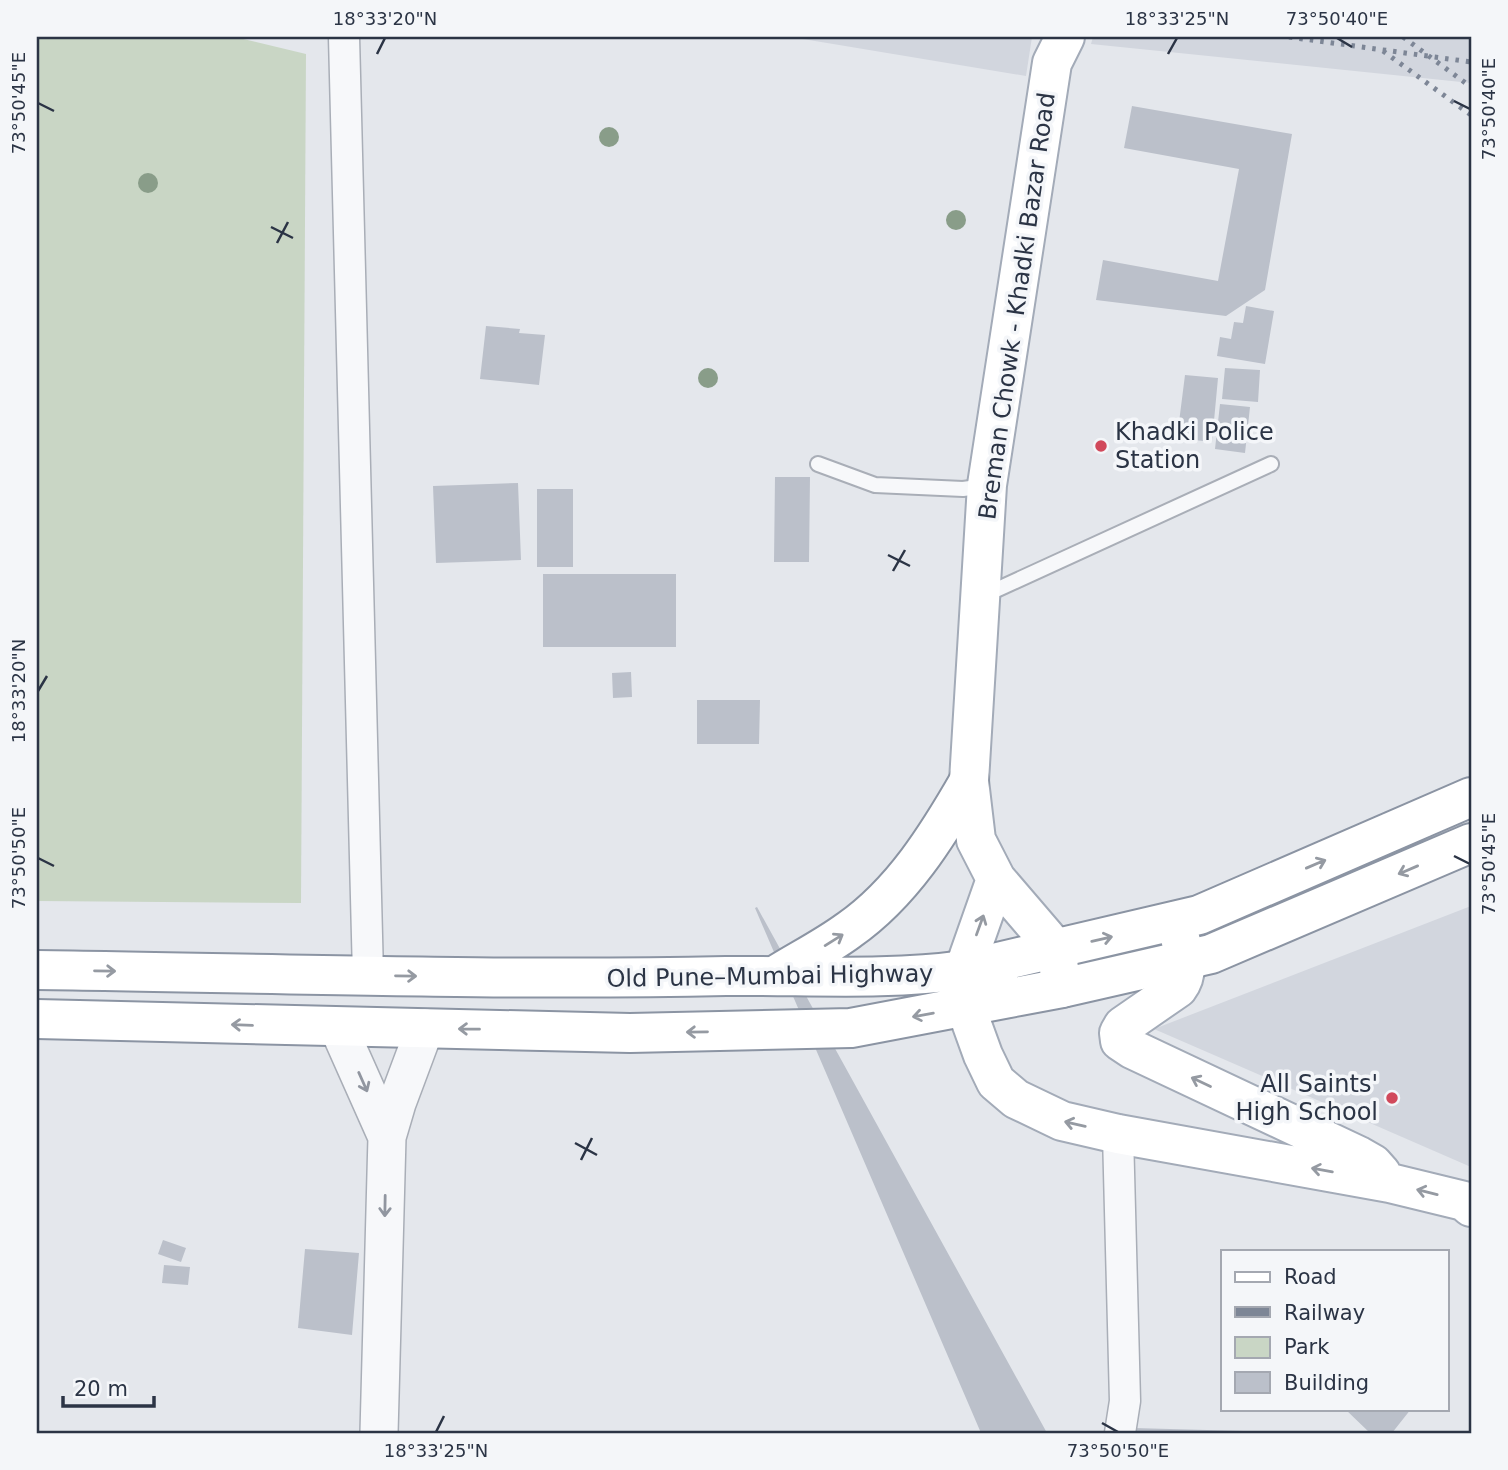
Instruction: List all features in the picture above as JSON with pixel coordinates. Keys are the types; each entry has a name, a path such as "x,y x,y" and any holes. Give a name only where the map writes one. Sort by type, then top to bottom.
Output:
{"main road":[{"name":"Breman Chowk - Khadki Bazar Road","path":"1055,45 986,486 969,781 976,840 996,879 1056,949"},
{"path":"776,975 851,930 884,900 922,857 969,781"},
{"name":"Old Pune–Mumbai Highway","path":"37,970 610,979 776,975 843,978 931,974 964,970 1199,915 1471,797"},
{"name":"Old Pune–Mumbai Highway","path":"37,1019 631,1033 851,1028 966,1008 1211,954 1471,843"},
{"path":"996,879 964,970 966,1008 996,1082 1016,1099 1062,1121 1118,1134 1390,1182 1468,1204"},
{"path":"1175,921 1187,970 1184,980 1178,988 1123,1026 1119,1034 1120,1041 1359,1156 1373,1164 1390,1182"},
{"path":"1056,949 1062,988"}],"street":[{"path":"344,37 368,975"},
{"path":"338,1027 387,1137"},
{"path":"379,1433 387,1137 425,1028"},
{"path":"1118,1134 1125,1401 1120,1433"}],"lane":[{"path":"818,464 875,485 963,489 986,486"},
{"path":"980,597 1271,464"}],"shaded area":[{"path":"791,37 1032,37 1026,76"},
{"path":"1093,37 1471,37 1471,83 1091,44"},
{"name":"All Saints' High School","path":"1471,906 1471,1167 1154,1029"}],"green space":[{"path":"37,37 235,37 306,54 301,903 37,901"}],"building":[{"path":"1132,106 1292,134 1265,290 1226,316 1096,300 1103,260 1218,281 1239,169 1124,148"},
{"path":"1246,306 1274,311 1265,364 1217,356 1220,337 1231,339 1234,322 1243,323"},
{"path":"486,326 520,329 519,333 545,335 539,385 480,379"},
{"path":"1225,368 1260,370 1258,402 1222,399"},
{"name":"Khadki Police Station","path":"1185,375 1218,378 1212,442 1177,438"},
{"path":"1220,404 1250,407 1245,453 1215,449"},
{"path":"775,477 810,477 809,562 774,562"},
{"path":"518,483 521,560 436,563 433,486"},
{"path":"537,489 573,489 573,567 537,567"},
{"path":"543,574 676,574 676,647 543,647"},
{"path":"631,672 632,697 613,698 612,673"},
{"path":"697,700 760,700 759,744 697,744"},
{"path":"757,907 1047,1433 981,1433 755,908"},
{"path":"163,1240 186,1248 181,1262 158,1254"},
{"path":"305,1249 359,1253 352,1335 298,1328"},
{"path":"164,1265 190,1267 188,1285 162,1283"},
{"path":"1346,1410 1410,1410 1392,1433 1370,1433"},
{"path":"1133,1428 1244,1431 1244,1433 1133,1433"}],"railway":[{"path":"1289,37 1471,62"},
{"path":"1403,37 1471,87"},
{"path":"1383,51 1471,115"}],"place":[{"name":"Khadki Police Station","path":"1101,446"},
{"name":"All Saints' High School","path":"1392,1098"}]}
